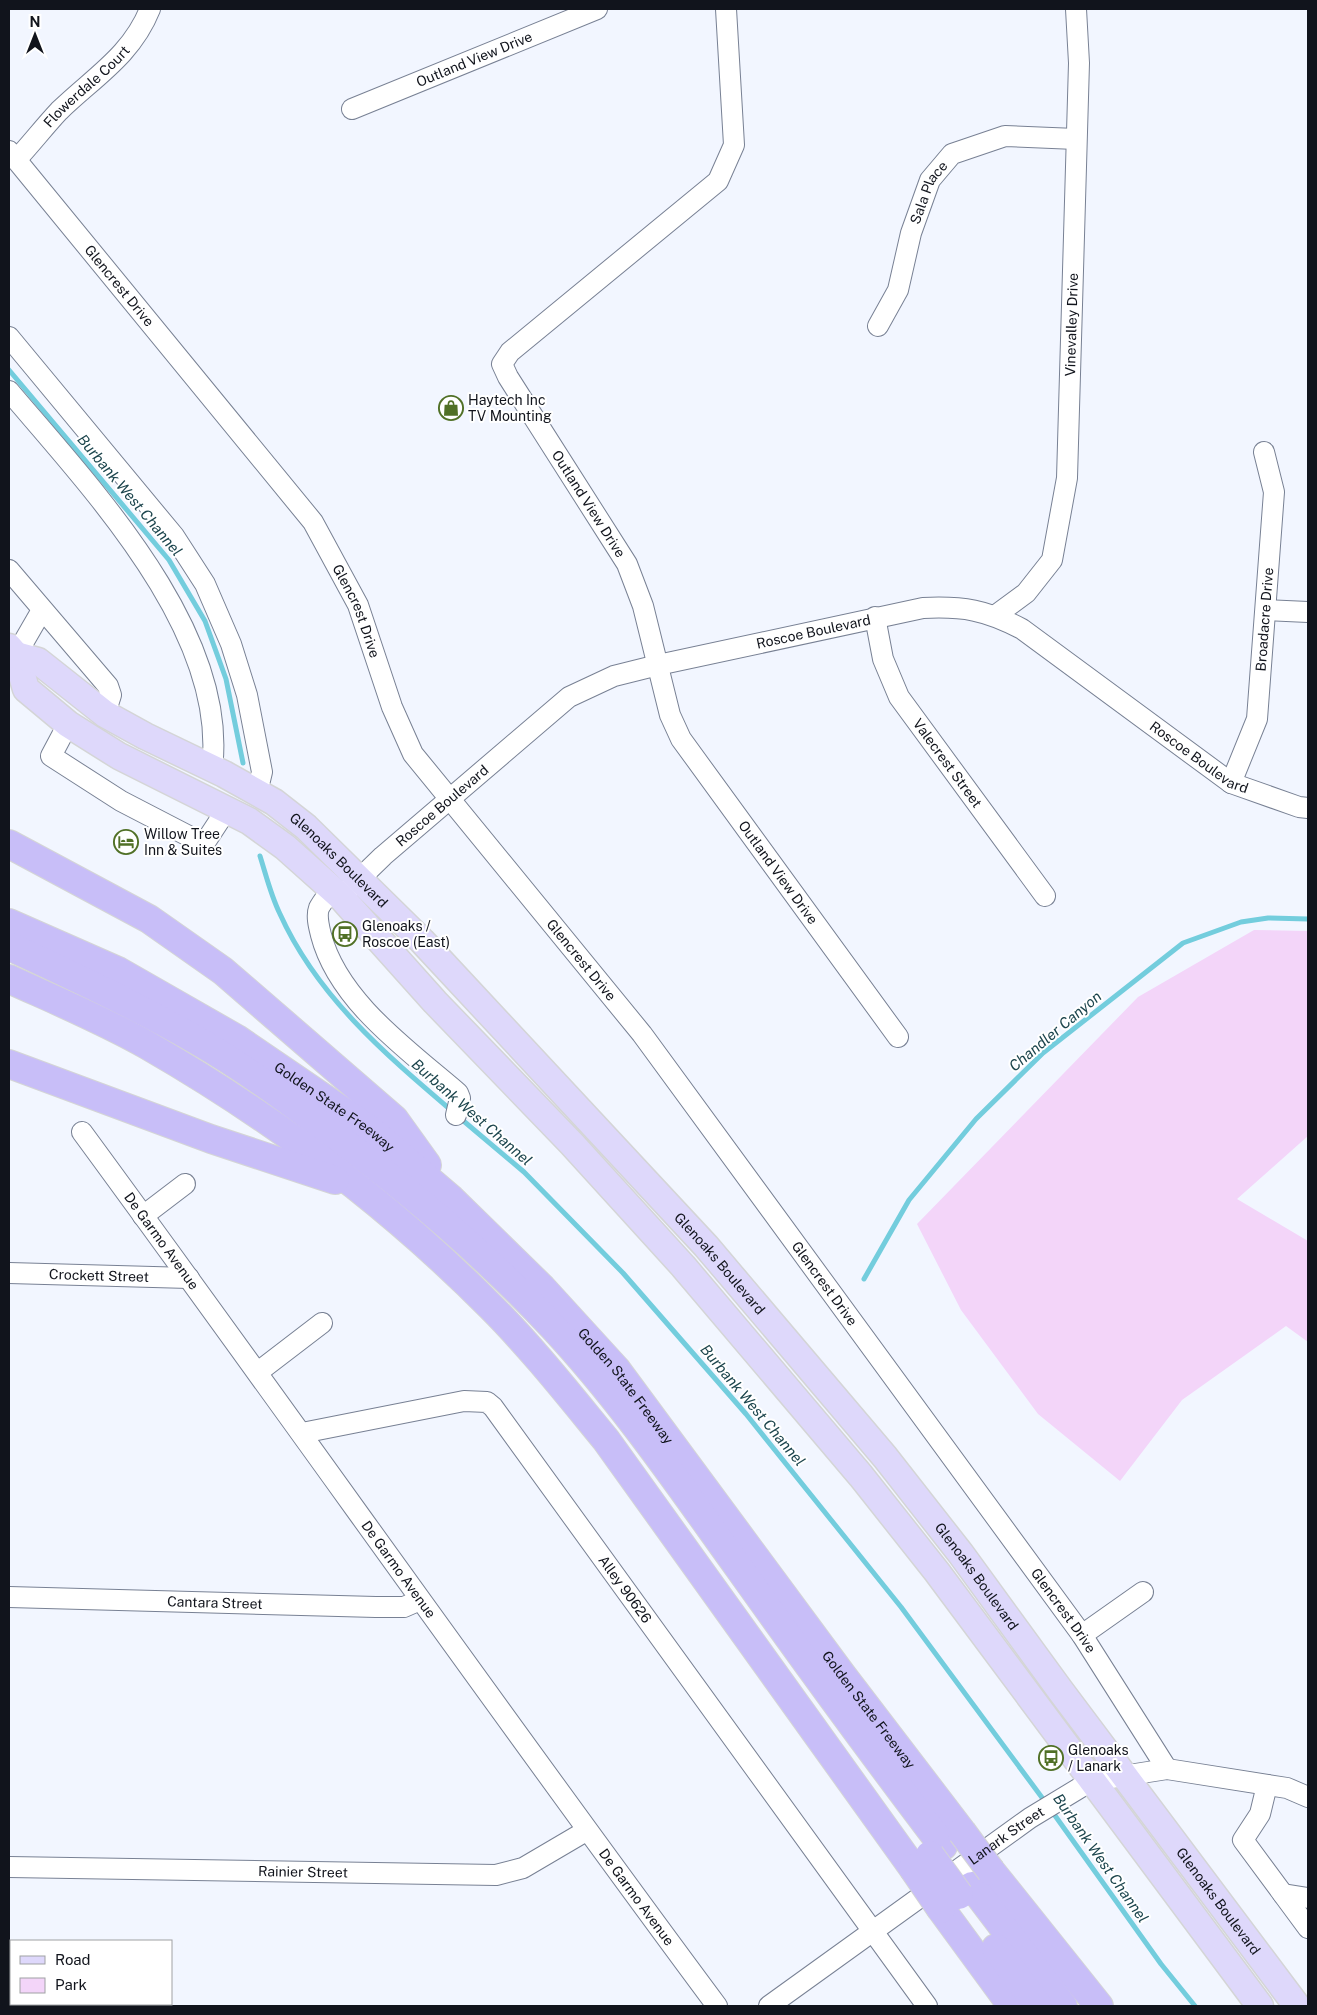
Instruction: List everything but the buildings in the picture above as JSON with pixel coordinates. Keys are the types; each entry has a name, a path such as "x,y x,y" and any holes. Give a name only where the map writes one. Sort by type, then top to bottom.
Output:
{"highway":[{"path":"9,844 149,918 223,972 394,1119 451,1199"},
{"name":"Golden State Freeway","path":"9,923 118,972 237,1039 369,1129 451,1199 542,1288 616,1370 842,1675 937,1850 966,1890 1012,2006"},
{"path":"9,946 162,1021 201,1043 278,1093 366,1158 440,1219 493,1269 553,1328 608,1392 682,1489 849,1722 937,1850"},
{"path":"9,961 42,974 161,1034 249,1088 357,1166 426,1223 496,1286 566,1364 643,1458 937,1850"},
{"name":"Golden State Freeway","path":"9,979 68,1005 146,1045 253,1111 354,1186 426,1245 492,1307 564,1389 649,1498 937,1850 966,1890 1099,2006"},
{"path":"9,1064 211,1139 354,1186"},
{"path":"966,1890 1038,2006"},
{"path":"966,1890 1063,2006"}],"main road":[{"name":"Glenoaks Boulevard","path":"11,657 38,661 105,714 257,793 306,827 360,878 594,1124 706,1246 885,1457 962,1554 1297,2006"},
{"name":"Glenoaks Boulevard","path":"11,657 26,689 68,724 143,768 227,808 285,847 336,893 435,1002 572,1144 683,1266 800,1403 937,1572 1080,1787 1260,2006"}],"street":[{"name":"Flowerdale Court","path":"12,156 108,70 142,28 150,9"},
{"name":"Outland View Drive","path":"352,109 597,9"},
{"name":"Outland View Drive","path":"726,9 734,145 718,181 510,352 502,364 508,377 627,564 643,606 670,715 681,739 898,1037"},
{"name":"Vinevalley Drive","path":"996,615 1026,593 1052,560 1066,478 1078,63 1076,9"},
{"name":"Sala Place","path":"878,326 898,290 911,233 930,180 952,154 1005,136 1076,139"},
{"name":"Glencrest Drive","path":"12,156 313,522 358,605 392,707 413,754 452,799 642,1034 1082,1635 1167,1769"},
{"path":"9,337 174,536 205,584 231,644 247,695 262,772 257,793"},
{"path":"9,391 118,523 159,580 189,638 206,690 214,731 212,768"},
{"name":"Broadacre Drive","path":"1231,783 1257,719 1274,492 1264,452"},
{"path":"9,570 100,676 111,695 105,714"},
{"name":"Roscoe Boulevard","path":"456,1115 460,1098 458,1093 391,1035 342,982 324,943 318,915 319,907 336,893 360,878 569,697 614,676 875,617 923,608 956,606 996,615 1022,629 1231,783 1299,807 1308,808"},
{"path":"11,657 42,610"},
{"path":"1266,610 1308,612"},
{"name":"Valecrest Street","path":"875,617 884,659 898,697 1045,896"},
{"path":"68,724 51,756 121,801 204,844 227,808"},
{"name":"De Garmo Avenue","path":"82,1132 302,1433 586,1831 717,2006"},
{"path":"143,1216 185,1184"},
{"name":"Crockett Street","path":"9,1273 189,1278"},
{"path":"258,1372 322,1323"},
{"name":"Alley 90626","path":"302,1433 464,1401 487,1402 493,1407 926,2006"},
{"path":"1082,1635 1143,1592"},
{"name":"Cantara Street","path":"9,1597 376,1607 404,1607 420,1600"},
{"name":"Lanark Street","path":"769,2006 1030,1818 1080,1787 1125,1774 1167,1769 1286,1788 1308,1796"},
{"path":"1267,1785 1260,1814 1243,1840 1308,1928"},
{"name":"Rainier Street","path":"9,1867 496,1875 523,1868 586,1831"},
{"path":"1283,1894 1308,1898"}],"green space":[{"path":"1254,930 1308,931 1308,1136 1237,1199 1308,1241 1308,1342 1286,1326 1182,1400 1120,1481 1038,1414 961,1310 917,1224 1138,997"}],"waterway":[{"name":"Burbank West Channel","path":"9,370 169,560 205,621 226,679 243,763"},
{"name":"Burbank West Channel","path":"260,856 277,907 295,944 313,971 333,997 377,1045 452,1111"},
{"name":"Chandler Canyon","path":"864,1279 909,1200 976,1119 1043,1053 1183,943 1241,922 1268,918 1308,919"},
{"name":"Burbank West Channel","path":"460,1118 524,1172 623,1273 746,1414 901,1607 1046,1803"},
{"name":"Burbank West Channel","path":"1051,1810 1161,1964 1195,2006"}],"place":[{"name":"Haytech Inc TV Mounting","path":"451,408"},
{"name":"Willow Tree Inn & Suites","path":"126,842"},
{"name":"Glenoaks / Roscoe (East)","path":"345,934"},
{"name":"Glenoaks / Lanark","path":"1051,1758"}]}
